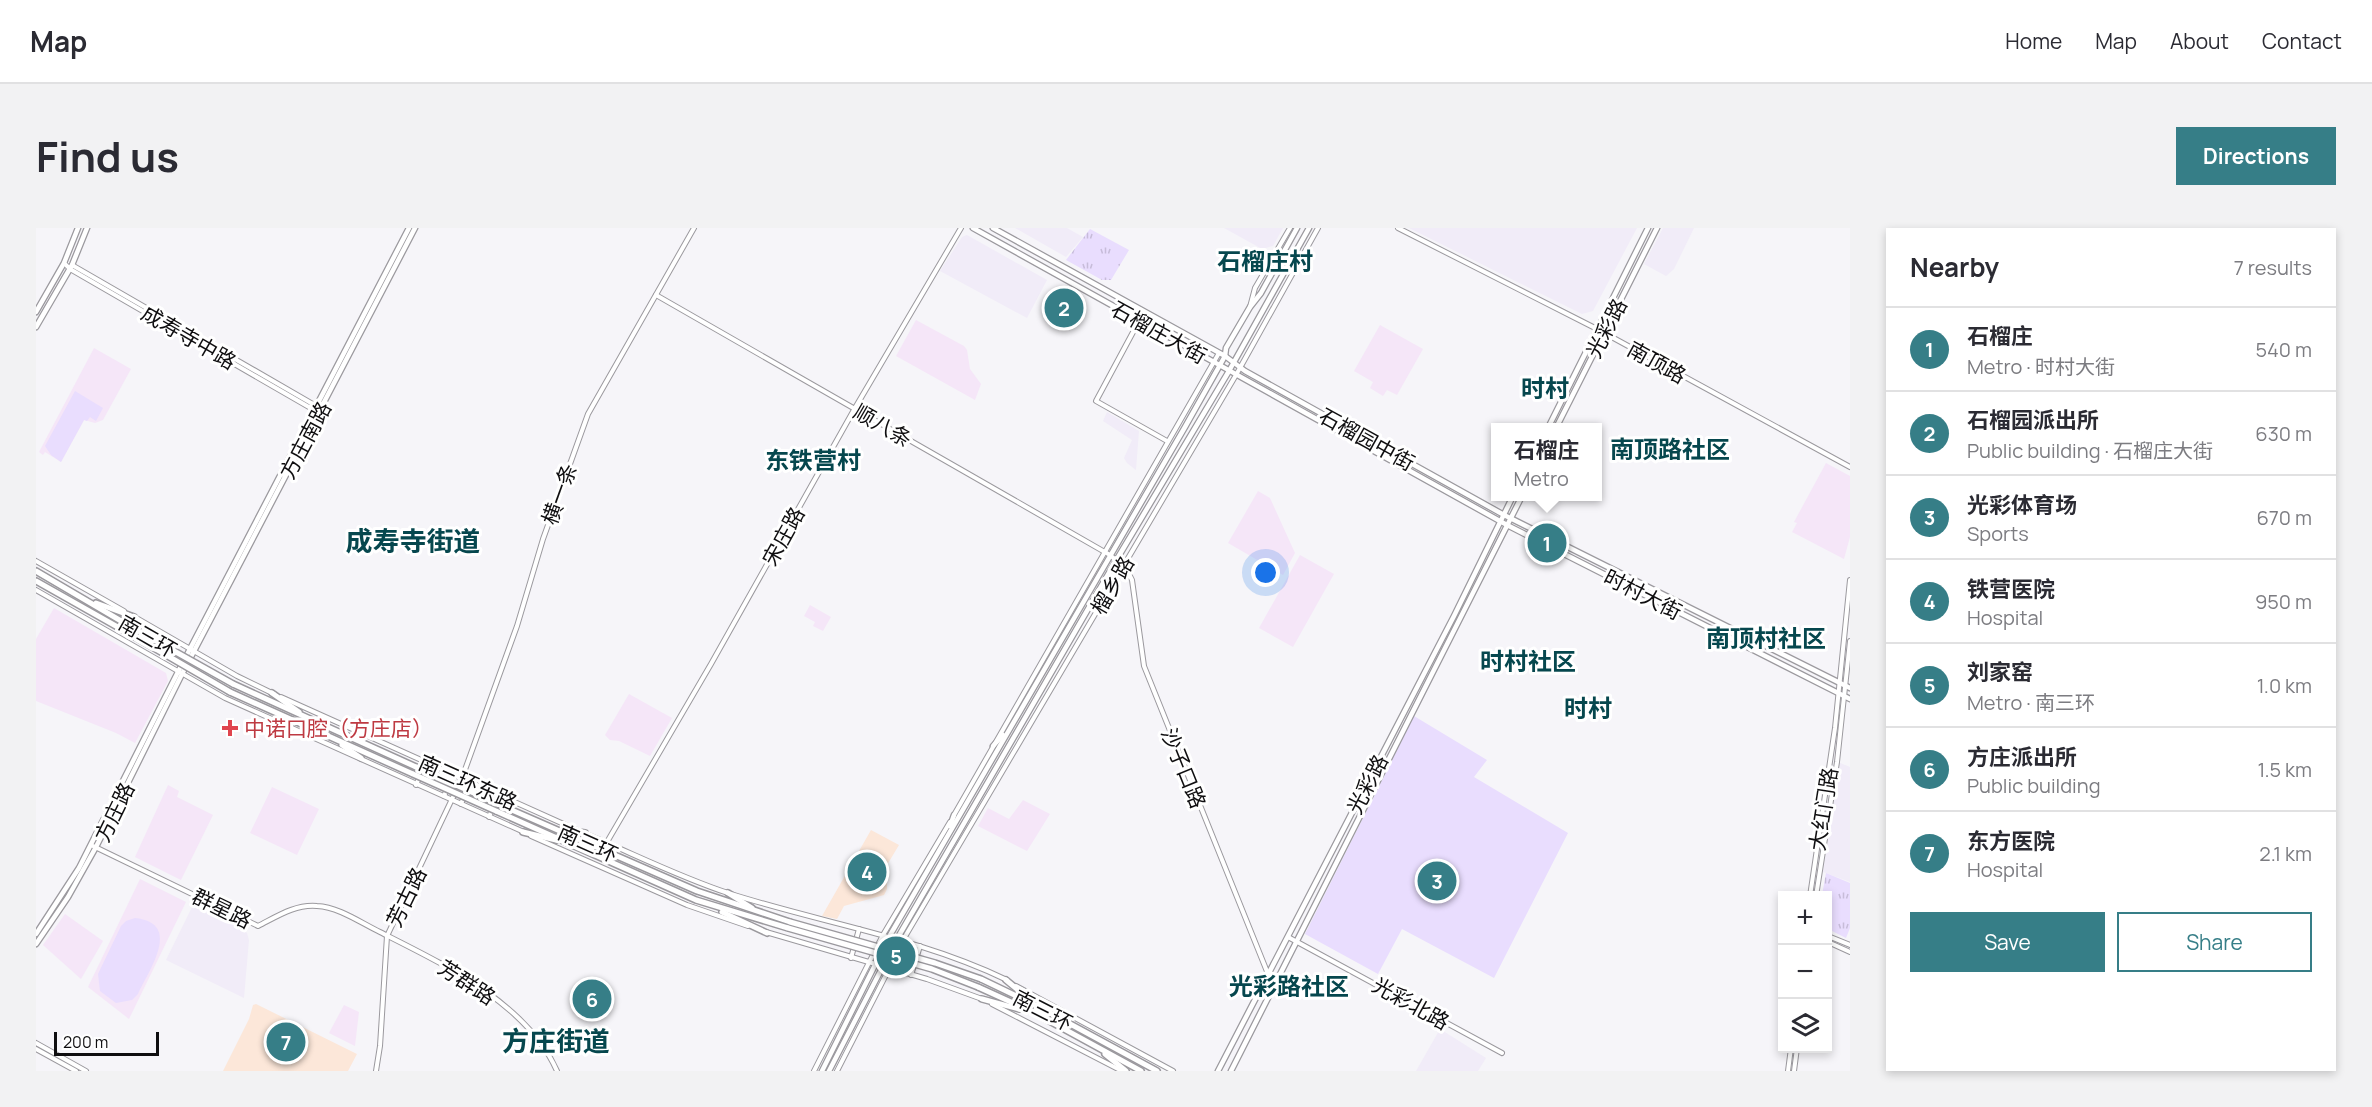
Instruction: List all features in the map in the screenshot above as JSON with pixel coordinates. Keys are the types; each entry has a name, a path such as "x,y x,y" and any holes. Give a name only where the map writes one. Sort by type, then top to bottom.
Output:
{"highway":[{"name":"南三环","path":"36,571 233,684 307,718 697,891 789,925 932,969 978,987 1033,1012 1141,1071"},
{"name":"南三环","path":"36,581 230,692 696,900 935,963 981,979 1037,1006 1157,1071"},
{"path":"83,598 134,617"},
{"path":"272,693 307,718"},
{"path":"331,737 361,758"},
{"path":"556,829 585,833"},
{"path":"523,832 569,843"},
{"path":"728,893 758,912"},
{"path":"696,900 767,933"},
{"path":"1006,980 1037,1006"},
{"path":"982,999 1033,1012"},
{"path":"1092,1044 1124,1071"}],"main road":[{"path":"36,312 64,263 78,228"},
{"path":"36,327 71,267 87,228"},
{"name":"方庄南路","path":"180,673 409,228"},
{"name":"方庄南路","path":"317,408 415,228"},
{"name":"石榴庄大街","path":"973,228 1220,366"},
{"name":"石榴庄大街","path":"993,228 1225,356"},
{"name":"榴乡路","path":"822,1071 890,937 1220,366 1226,348 1261,293 1297,228"},
{"name":"榴乡路","path":"829,1071 897,939 1117,559 1229,371 1309,228"},
{"name":"光彩路","path":"1550,423 1648,228"},
{"name":"光彩路","path":"1559,423 1658,228"},
{"name":"石榴园中街","path":"1225,356 1240,367 1511,517"},
{"name":"石榴园中街","path":"1220,366 1501,521"},
{"name":"光彩路","path":"1218,1071 1511,501"},
{"name":"光彩路","path":"1231,1071 1519,501"},
{"name":"时村大街","path":"1511,517 1848,687"},
{"name":"时村大街","path":"1501,521 1848,698"},
{"name":"方庄路","path":"36,944 68,897 180,673"},
{"path":"993,746 1010,729"},
{"path":"946,838 954,815"},
{"name":"方庄路","path":"36,934 94,846"}],"street":[{"name":"横一条","path":"453,800 517,626 543,539 588,414 694,228"},
{"name":"榴乡路","path":"1250,307 1255,288 1290,228"},
{"name":"榴乡路","path":"903,940 1236,375 1318,228"},
{"name":"南顶路","path":"1398,228 1597,329 1850,467"},
{"name":"宋庄路","path":"607,842 960,229"},
{"name":"成寿寺中路","path":"64,263 317,408"},
{"name":"顺八条","path":"656,295 1117,559"},
{"path":"1139,321 1096,401 1167,441"},
{"name":"榴乡路","path":"814,1071 883,935 1219,353"},
{"name":"沙子口路","path":"1117,559 1132,580 1144,666 1269,975"},
{"name":"南三环东路","path":"36,561 193,651 272,693 498,795 728,893 903,940 1006,980 1173,1071"},
{"name":"大红门路","path":"1811,891 1840,683 1850,580"},
{"name":"南三环东路","path":"36,590 244,707 687,905 767,933 954,988 1020,1016 1124,1071"},
{"name":"大红门路","path":"1817,891 1848,698 1850,642"},
{"path":"416,785 426,762"},
{"path":"444,796 454,774"},
{"path":"461,804 470,782"},
{"path":"489,816 498,795"},
{"name":"芳古路","path":"376,1071 387,936 453,800"},
{"name":"群星路","path":"94,846 258,926 292,909 316,906 332,908 387,936"},
{"path":"851,958 859,929"},
{"name":"芳群路","path":"387,936 452,969 502,1004 539,1039 547,1049 557,1071"},
{"name":"光彩北路","path":"1288,938 1502,1053"},
{"path":"1832,938 1850,945"},
{"path":"1832,944 1850,952"},
{"path":"911,975 920,946"},
{"path":"837,1071 890,969"},
{"path":"36,1043 86,1071"},
{"path":"36,1049 76,1071"},
{"path":"1788,1071 1790,1053"},
{"path":"1794,1071 1796,1053"}],"shaded area":[{"path":"1015,228 1067,228 1083,237 1066,257"},
{"path":"1224,228 1283,228 1273,246 1262,249"},
{"path":"1409,228 1637,228 1593,311 1582,314"},
{"path":"1663,228 1694,228 1674,269 1666,276 1644,264"},
{"path":"967,235 1047,280 1027,318 940,271 962,237"},
{"path":"916,320 964,346 967,350 970,369 981,384 975,400 896,356"},
{"path":"1380,325 1423,349 1397,395 1387,390 1383,396 1370,388 1373,382 1354,371"},
{"path":"94,348 131,369 103,420 95,423 84,420 61,462 45,452 43,455 39,452"},
{"path":"1107,412 1139,431 1136,470 1124,458 1132,440 1103,421"},
{"path":"1826,463 1850,476 1850,537 1844,559 1792,532 1797,523 1794,522"},
{"path":"1258,491 1270,498 1295,553 1283,575 1228,543"},
{"path":"1300,555 1334,574 1293,647 1259,628"},
{"path":"810,605 831,617 823,631 813,626 815,622 804,616"},
{"path":"54,608 166,673 168,681 135,743 36,701 36,639"},
{"path":"629,694 672,718 650,756 619,741 610,740 605,735"},
{"path":"1840,763 1850,767 1850,882 1823,872"},
{"path":"168,785 179,791 177,797 213,815 181,880 135,857"},
{"path":"272,787 319,809 297,855 250,833"},
{"path":"1023,800 1050,814 1027,851 978,826 988,808 1009,819"},
{"path":"871,830 899,845 887,865 887,889 884,895 844,906 837,919 822,916"},
{"path":"140,879 186,902 129,1019 88,987"},
{"path":"194,903 242,928 247,933 249,940 244,998 166,960"},
{"path":"65,914 103,941 81,979 43,945"},
{"path":"256,1004 357,1054 348,1071 223,1071 249,1019 253,1005"},
{"path":"344,1005 359,1012 355,1046 329,1033"},
{"path":"1440,1029 1486,1058 1478,1071 1416,1071"}],"green space":[{"path":"1090,229 1129,250 1111,280 1102,280 1066,260"},
{"path":"75,391 103,408 96,421 90,417 87,421 84,420 61,462 51,455 45,446"},
{"path":"1414,716 1487,760 1474,777 1568,833 1494,978 1402,929 1378,974 1305,934"},
{"path":"1826,873 1850,883 1850,928 1846,938 1832,931 1832,891 1823,891"},
{"path":"135,918 149,922 157,929 160,938 159,949 138,994 132,1000 116,1003 100,991 98,974 121,926 126,921"}],"place":[{"name":"石榴园派出所","path":"1064,308"},
{"name":"石榴庄","path":"1547,543"},
{"name":"中诺口腔（方庄店）","path":"230,728"},
{"name":"铁营医院","path":"867,872"},
{"name":"光彩体育场","path":"1437,881"},
{"name":"刘家窑","path":"896,956"},
{"name":"方庄派出所","path":"592,999"},
{"name":"东方医院","path":"286,1042"}],"district":[{"name":"石榴庄村","path":"1265,260"},
{"name":"时村","path":"1545,387"},
{"name":"南顶路社区","path":"1670,448"},
{"name":"东铁营村","path":"813,459"},
{"name":"成寿寺街道","path":"413,540"},
{"name":"南顶村社区","path":"1766,637"},
{"name":"时村社区","path":"1528,660"},
{"name":"时村","path":"1588,707"},
{"name":"光彩路社区","path":"1289,985"},
{"name":"方庄街道","path":"556,1040"}]}
